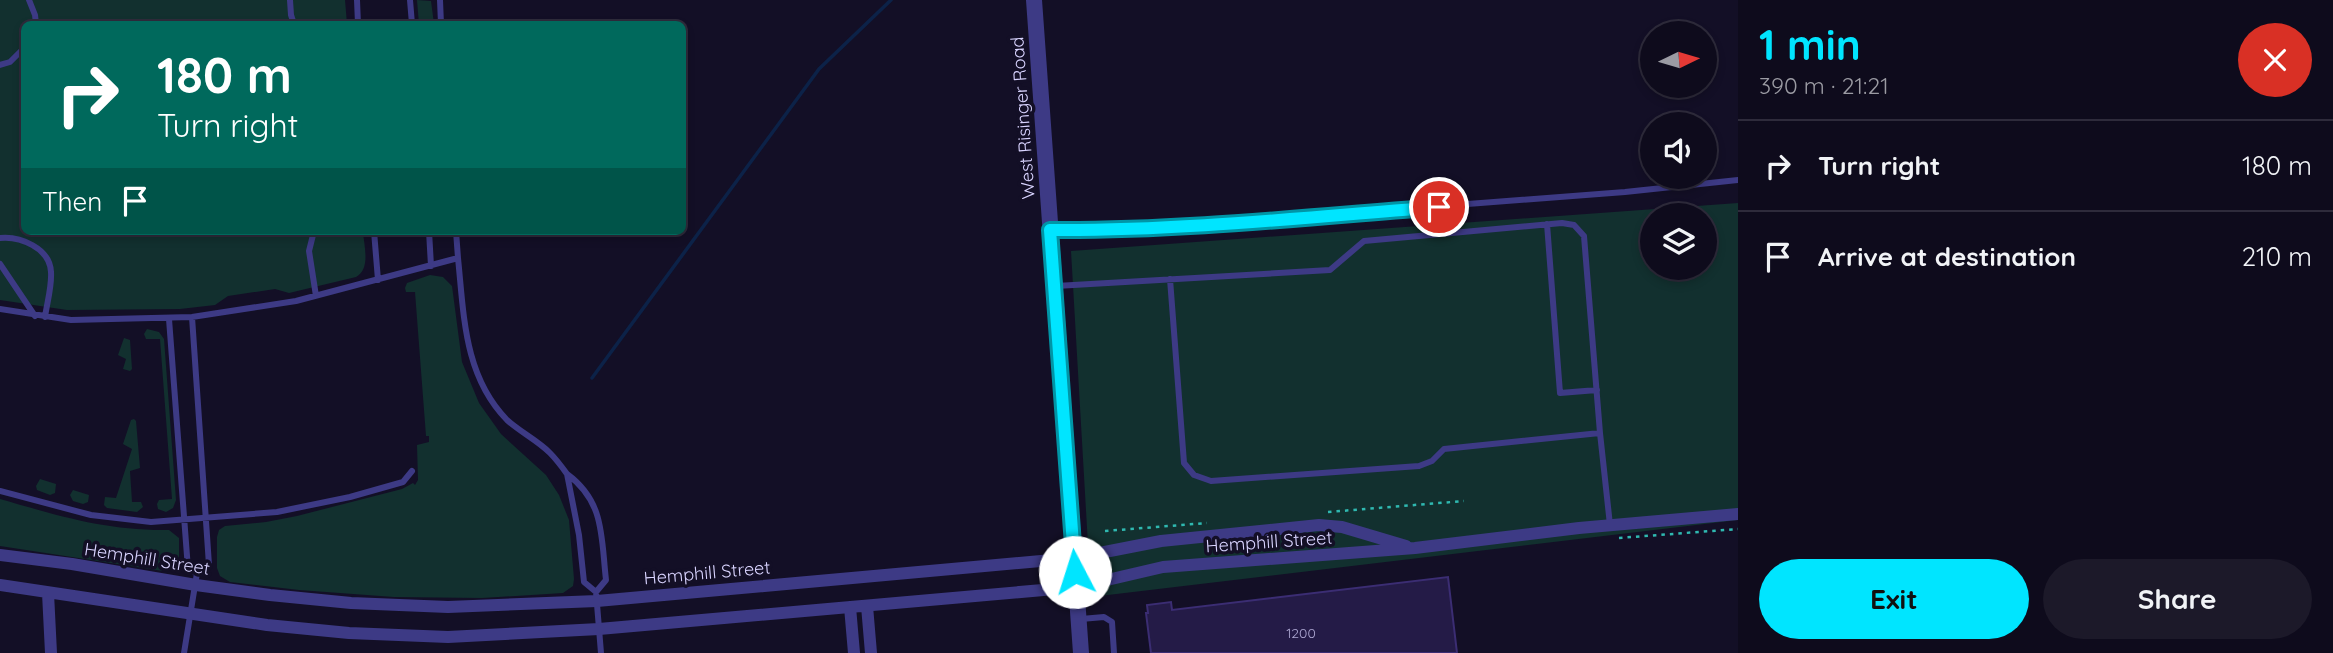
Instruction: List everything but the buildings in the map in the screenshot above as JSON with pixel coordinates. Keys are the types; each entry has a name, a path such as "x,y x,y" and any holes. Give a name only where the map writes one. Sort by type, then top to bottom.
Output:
{"street":[{"name":"West Risinger Road","path":"1034,0 1081,653"},
{"name":"Hemphill Street","path":"0,585 191,615 349,633 448,637 599,629 1077,587 1163,567 1415,548 1610,525 1738,514"},
{"name":"Hemphill Street","path":"0,555 197,579 351,603 448,607 1074,558 1161,541 1319,525 1342,527 1415,548"},
{"path":"48,593 51,653"},
{"path":"867,606 870,653"},
{"path":"850,607 854,653"}],"lane":[{"path":"29,0 36,21"},
{"path":"290,0 293,21"},
{"path":"356,0 358,21"},
{"path":"410,0 412,21"},
{"path":"440,0 441,21"},
{"path":"0,65 10,62 21,51"},
{"path":"1050,230 1181,226 1625,192 1738,180"},
{"path":"1547,224 1560,393 1597,390"},
{"path":"1054,286 1330,270 1364,240 1547,224 1574,225 1584,236 1610,525"},
{"path":"313,235 309,251 316,296"},
{"path":"374,235 378,280"},
{"path":"429,235 431,265"},
{"path":"456,235 466,334 473,364 486,394 508,421 550,452 567,474 583,485 596,508 606,580 596,596"},
{"path":"0,238 25,240 49,262 51,271 45,317"},
{"path":"0,309 71,320 192,317 296,302 458,258"},
{"path":"0,264 35,316"},
{"path":"1170,279 1184,463 1194,475 1202,478 1211,481 1419,466 1432,461 1444,449 1600,433"},
{"path":"184,653 197,579 209,565 192,317"},
{"path":"169,319 188,569 197,579"},
{"path":"0,491 101,517 143,522 185,520 277,512 344,498 403,482 412,471"},
{"path":"567,474 579,535 584,582 596,596 601,653"},
{"path":"1079,619 1104,617 1112,622 1114,653"}],"green space":[{"path":"0,0 345,0 347,21 21,21 21,235 363,235 366,257 361,273 356,277 289,293 275,289 228,296 215,305 180,309 67,310 0,300"},
{"path":"417,0 431,1 434,21 419,21"},
{"path":"1738,203 1738,520 1091,597 1071,251 1640,210 1640,280 1717,280 1717,205"},
{"path":"430,275 443,277 452,286 462,362 479,403 501,434 546,475 559,495 569,520 573,586 563,593 482,598 394,597 230,582 220,576 217,568 217,537 219,530 225,526 297,516 402,489 413,483 415,485 418,480 417,445 429,442 429,436 426,436 415,292 406,292 405,288 407,283"},
{"path":"147,329 159,332 164,339 176,500 173,508 166,512 158,509 157,504 159,500 172,499 160,339 146,339 144,334"},
{"path":"124,338 130,340 130,371 123,369 126,359 118,355"},
{"path":"134,419 140,468 130,471 132,502 141,502 143,507 137,512 107,508 104,505 105,497 116,498 132,449 123,444 131,420"},
{"path":"40,479 56,484 55,493 50,495 37,490"},
{"path":"73,490 89,495 88,502 83,504 73,501 70,495"},
{"path":"0,499 63,517 104,525 169,530 179,538 179,563 172,570 163,571 0,546"}],"waterway":[{"path":"592,378 819,69 891,0"}],"route":[{"path":"1075,572 1050,230 1181,226 1439,207"}]}
